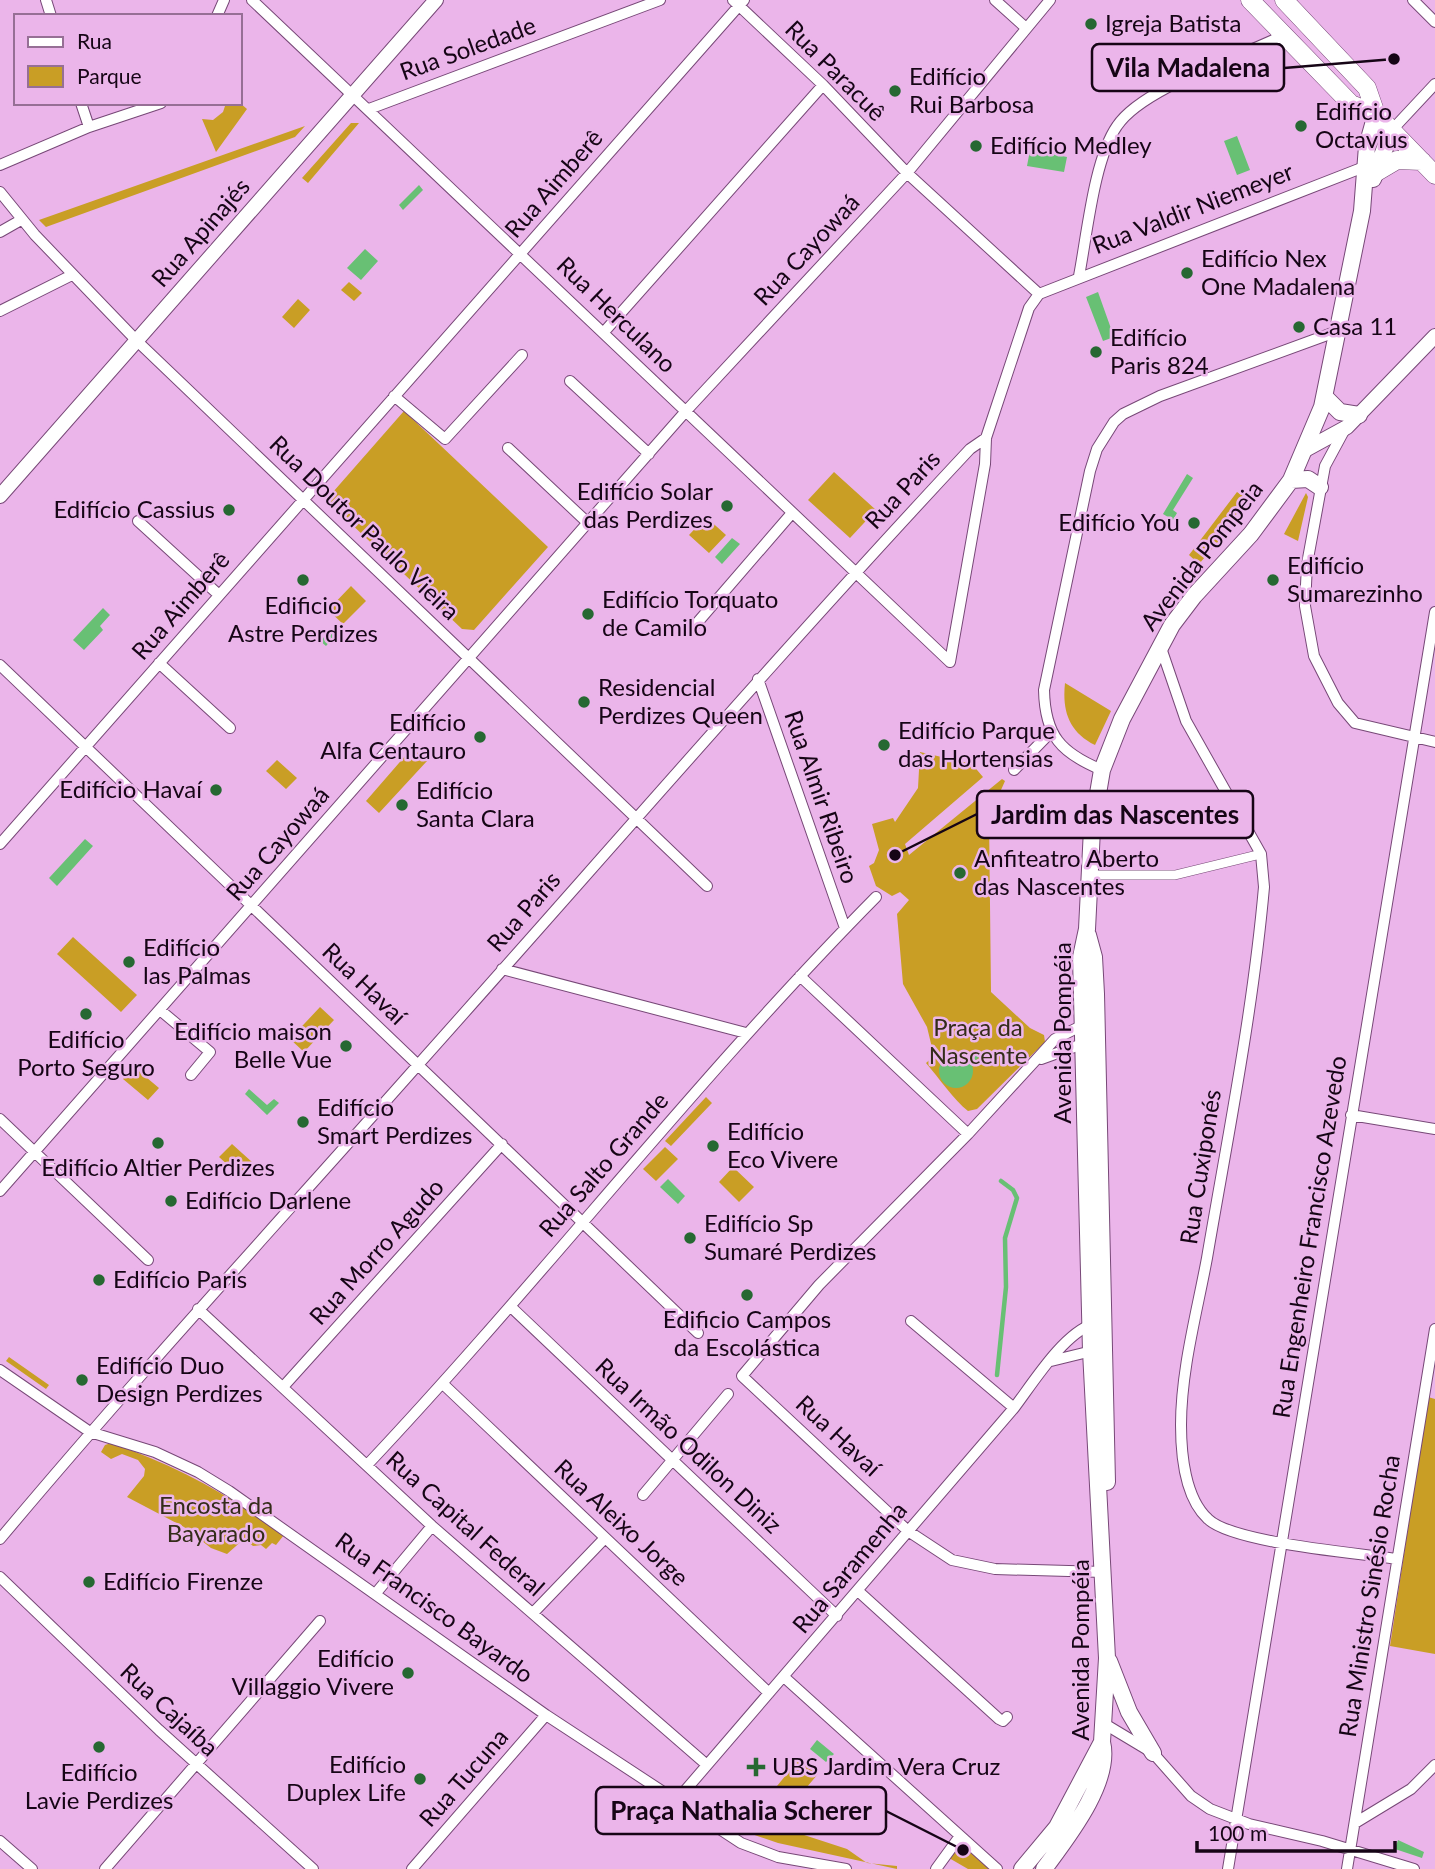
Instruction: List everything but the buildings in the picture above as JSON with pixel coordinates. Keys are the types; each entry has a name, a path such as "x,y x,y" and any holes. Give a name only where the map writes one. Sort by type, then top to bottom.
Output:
{"main road":[{"path":"1250,0 1351,104 1376,114 1435,175"},
{"path":"1284,0 1367,88 1376,114"},
{"name":"Avenida Pompeia","path":"1087,929 1091,829 1102,770 1122,719 1160,644 1194,596 1251,534 1290,480 1305,450 1325,397 1370,170 1376,114"},
{"name":"Avenida Pompeia","path":"1370,170 1392,130"},
{"path":"1370,170 1397,160 1422,161"},
{"path":"1325,397 1353,421"},
{"path":"1290,480 1308,479 1320,487"},
{"name":"Avenida Pompéia","path":"1044,1869 1081,1817 1105,1755 1102,1742 1107,1658 1089,1022 1081,957 1087,929"},
{"path":"1107,1658 1129,1712 1153,1754"},
{"path":"1022,1869 1057,1827 1102,1742"}],"street":[{"name":"Rua Herculano","path":"252,0 950,662 985,464 986,438"},
{"name":"Rua Apinajés","path":"0,496 436,0"},
{"name":"Rua Soledade","path":"369,109 660,0"},
{"path":"995,0 1026,28"},
{"name":"Rua Cayowaá","path":"0,1191 686,411 906,173 1050,0"},
{"path":"1413,0 1435,22"},
{"name":"Rua Paracuê","path":"739,2 906,173 1039,294"},
{"name":"Rua Aimberê","path":"0,844 739,2"},
{"path":"1079,276 1102,162 1117,125 1149,95 1284,35"},
{"path":"1392,130 1435,84"},
{"path":"604,332 823,86"},
{"path":"82,105 89,127"},
{"path":"0,164 89,127 155,105"},
{"name":"Rua Valdir Niemeyer","path":"1039,294 1079,276 1370,170"},
{"name":"Rua Doutor Paulo Vieira","path":"0,192 21,220 136,340 707,886"},
{"path":"0,232 21,220"},
{"path":"0,311 72,275"},
{"path":"986,438 1029,308 1039,294"},
{"path":"1102,770 1067,752 1052,731 1044,707 1044,690 1090,471 1104,436 1124,414 1160,396 1338,331"},
{"path":"1433,342 1353,421 1328,457 1320,487 1305,588 1314,656 1338,703 1355,723 1435,742"},
{"path":"394,396 446,439 522,355"},
{"path":"570,381 649,454"},
{"path":"1305,450 1353,421"},
{"name":"Rua Paris","path":"0,1539 198,1309 419,1065 758,679 970,449 986,438"},
{"path":"508,448 589,524"},
{"path":"696,622 792,513"},
{"path":"138,521 219,595"},
{"name":"Rua Engenheiro Francisco Azevedo","path":"1228,1869 1435,612"},
{"name":"Rua Cuxiponés","path":"1160,644 1186,721 1261,854 1264,887 1261,924 1183,1395 1183,1458 1194,1499 1206,1518 1233,1533 1397,1559"},
{"path":"159,663 230,727"},
{"name":"Rua Havaí","path":"0,664 698,1333"},
{"name":"Rua Almir Ribeiro","path":"758,679 845,928"},
{"path":"1014,770 1052,731"},
{"path":"1088,875 1175,875 1261,854"},
{"name":"Rua Salto Grande","path":"368,1464 511,1307 746,1033 876,897"},
{"path":"502,969 746,1033"},
{"path":"800,976 968,1134 1055,1039 1089,1022"},
{"path":"160,1010 210,1052 191,1075"},
{"path":"1035,1062 1089,1042"},
{"path":"1351,1115 1435,1129"},
{"path":"0,1119 148,1260"},
{"name":"Rua Havaí","path":"968,1134 819,1285 742,1376 908,1531 952,1560 973,1567 1104,1573"},
{"name":"Rua Morro Agudo","path":"283,1387 502,1144"},
{"name":"Rua Irmão Odilon Diniz","path":"511,1307 836,1616"},
{"name":"Rua Capital Federal","path":"198,1309 432,1526 707,1765"},
{"path":"911,1321 1014,1408"},
{"name":"Rua Saramenha","path":"677,1800 1014,1408 1051,1360 1072,1337 1097,1323"},
{"name":"Rua Ministro Sinésio Rocha","path":"1347,1869 1435,1329"},
{"path":"1051,1360 1098,1350"},
{"name":"Rua Francisco Bayardo","path":"0,1370 90,1432 155,1452 198,1472 376,1593 546,1715 758,1852 846,1869"},
{"name":"Rua Aleixo Jorge","path":"443,1384 769,1693"},
{"path":"643,1495 728,1394"},
{"path":"376,1593 432,1526"},
{"path":"533,1613 605,1538"},
{"name":"Rua Cajaíba","path":"0,1577 197,1765 313,1869"},
{"path":"858,1591 999,1719 1003,1721 1007,1717"},
{"path":"105,1869 320,1621"},
{"path":"784,1677 997,1869"},
{"name":"Rua Tucuna","path":"412,1869 546,1715"},
{"path":"1104,1723 1153,1754 1191,1796 1210,1809 1237,1820 1350,1849 1414,1869"},
{"path":"1355,1823 1411,1789 1435,1765"},
{"path":"936,1869 960,1836"},
{"path":"0,1841 32,1869"}],"green space":[{"path":"225,105 242,105 247,109 216,152 202,119 213,120 223,112"},
{"path":"351,123 359,123 308,183 302,178"},
{"path":"305,126 295,137 46,227 39,220"},
{"path":"349,282 362,293 354,301 341,290"},
{"path":"298,299 310,310 294,328 282,317"},
{"path":"404,411 548,547 474,630 462,629 326,500"},
{"path":"834,472 876,510 850,538 808,500"},
{"path":"1237,492 1246,498 1224,535 1199,564 1189,555"},
{"path":"1306,493 1308,497 1298,541 1284,534"},
{"path":"706,517 726,535 709,553 689,535"},
{"path":"351,586 366,601 343,624 328,610"},
{"path":"1065,683 1111,711 1095,745 1079,734 1069,720 1065,703"},
{"path":"412,748 427,761 379,813 366,801"},
{"name":"Praça da Nascente","path":"920,752 972,764 983,777 905,844 909,855 1002,779 1005,781 989,817 991,992 1030,1028 1044,1035 1045,1042 977,1109 968,1111 926,1063 934,1056 927,1027 903,984 897,914 909,900 900,892 892,896 876,886 869,866 874,863 879,850 872,824 893,818 895,822 918,788"},
{"path":"277,760 297,778 286,789 266,771"},
{"path":"73,937 137,995 121,1012 57,954"},
{"path":"320,1007 334,1020 304,1052 290,1039"},
{"path":"134,1067 159,1088 148,1100 123,1079"},
{"path":"706,1097 712,1103 671,1146 665,1141"},
{"path":"232,1144 252,1162 239,1175 219,1157"},
{"path":"665,1147 678,1159 656,1181 643,1169"},
{"path":"733,1167 754,1187 739,1202 719,1182"},
{"path":"9,1357 49,1385 46,1389 6,1361"},
{"path":"1428,1397 1435,1399 1435,1654 1390,1646"},
{"name":"Encosta da Bayarado","path":"111,1443 201,1482 284,1535 276,1545 272,1543 266,1549 261,1545 253,1546 244,1539 227,1554 211,1548 184,1527 127,1497 144,1476 145,1469 138,1460 122,1454 111,1459 101,1452 105,1445"},
{"path":"800,1758 818,1774 795,1801 777,1786"},
{"path":"746,1816 847,1849 866,1862 778,1843 737,1829"},
{"path":"961,1842 992,1869 968,1869 949,1858"},
{"path":"872,1863 897,1866 897,1869"}],"shaded area":[{"path":"1237,136 1250,170 1237,175 1224,141"},
{"path":"1030,150 1067,157 1064,172 1027,166"},
{"path":"419,185 423,190 403,210 399,205"},
{"path":"365,249 378,261 361,280 347,268"},
{"path":"1098,292 1114,337 1103,341 1086,297"},
{"path":"1187,474 1193,478 1173,510 1177,513 1173,520 1163,514"},
{"path":"732,538 740,544 722,564 715,557"},
{"path":"103,608 110,615 100,626 103,630 84,650 73,640"},
{"path":"323,628 326,629 321,636 323,638 333,628 338,632 326,646 313,635"},
{"path":"85,839 93,846 57,886 49,878"},
{"path":"956,1054 968,1059 973,1071 968,1083 956,1088 944,1083 939,1071 944,1059"},
{"path":"249,1089 267,1105 274,1099 279,1103 267,1115 245,1094"},
{"path":"668,1179 685,1196 678,1204 660,1187"},
{"path":"817,1740 834,1754 826,1762 810,1749"},
{"path":"1398,1840 1424,1852 1422,1858 1395,1849"}],"waterway":[{"path":"971,1062 977,1056"},
{"path":"997,1375 1006,1287 1005,1238 1017,1198 1013,1190 1001,1181"}],"place":[{"name":"Igreja Batista","path":"1091,24"},
{"name":"Vila Madalena","path":"1394,59"},
{"name":"Edifício Rui Barbosa","path":"895,91"},
{"name":"Edifício Octavius","path":"1301,126"},
{"name":"Edifício Medley","path":"976,146"},
{"name":"Edifício Nex One Madalena","path":"1187,273"},
{"name":"Casa 11","path":"1299,327"},
{"name":"Edifício Paris 824","path":"1096,352"},
{"name":"Edifício Solar das Perdizes","path":"727,506"},
{"name":"Edifício Cassius","path":"229,510"},
{"name":"Edifício You","path":"1194,523"},
{"name":"Edificio Astre Perdizes","path":"303,580"},
{"name":"Edifício Sumarezinho","path":"1273,580"},
{"name":"Edifício Torquato de Camilo","path":"588,614"},
{"name":"Residencial Perdizes Queen","path":"584,702"},
{"name":"Edifício Alfa Centauro","path":"480,737"},
{"name":"Edifício Parque das Hortensias","path":"884,745"},
{"name":"Edifício Havaí","path":"216,790"},
{"name":"Edifício Santa Clara","path":"402,805"},
{"name":"Jardim das Nascentes","path":"895,855"},
{"name":"Anfiteatro Aberto das Nascentes","path":"960,873"},
{"name":"Edifício las Palmas","path":"129,962"},
{"name":"Edifício Porto Seguro","path":"86,1014"},
{"name":"Edifício maison Belle Vue","path":"346,1046"},
{"name":"Edifício Smart Perdizes","path":"303,1122"},
{"name":"Edifício Altier Perdizes","path":"158,1143"},
{"name":"Edifício Eco Vivere","path":"713,1146"},
{"name":"Edifício Darlene","path":"171,1201"},
{"name":"Edifício Sp Sumaré Perdizes","path":"690,1238"},
{"name":"Edifício Paris","path":"99,1280"},
{"name":"Edificio Campos da Escolástica","path":"747,1295"},
{"name":"Edifício Duo Design Perdizes","path":"82,1380"},
{"name":"Edifício Firenze","path":"89,1582"},
{"name":"Edifício Villaggio Vivere","path":"408,1673"},
{"name":"Edifício Lavie Perdizes","path":"99,1747"},
{"name":"UBS Jardim Vera Cruz","path":"756,1767"},
{"name":"Edifício Duplex Life","path":"420,1779"},
{"name":"Praça Nathalia Scherer","path":"963,1850"}]}
